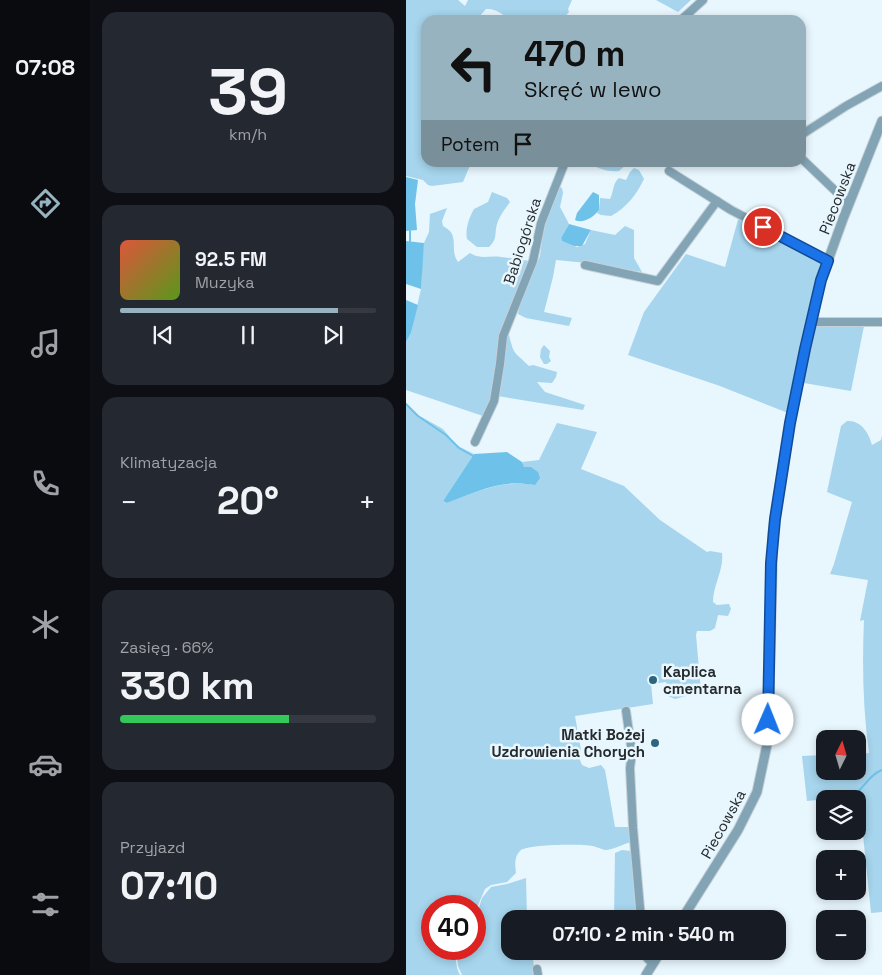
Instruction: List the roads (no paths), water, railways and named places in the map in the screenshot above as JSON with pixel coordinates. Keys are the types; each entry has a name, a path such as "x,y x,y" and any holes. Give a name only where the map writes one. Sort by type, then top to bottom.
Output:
{"street":[{"path":"686,15 703,0"},
{"path":"806,132 882,86"},
{"name":"Piecowska","path":"688,910 738,830 757,792 763,769 768,740 773,532 790,423 821,280 882,122"},
{"path":"806,163 849,204"},
{"name":"Babiogórska","path":"474,442 494,401 502,336 533,261 541,223 562,167"},
{"path":"669,171 717,201 828,261"},
{"path":"585,265 658,281 717,201"},
{"path":"811,322 882,322"},
{"path":"626,710 632,753 630,768 633,828 640,910"},
{"path":"649,960 653,964"},
{"path":"646,975 655,960"}],"waterway":[{"path":"410,231 410,242"},
{"path":"406,404 418,416 446,435 459,448 473,456"},
{"path":"860,790 877,772 882,770"}],"place":[{"name":"Kaplica cmentarna","path":"653,680"},
{"name":"Matki Bożej Uzdrowienia Chorych","path":"655,743"}]}
